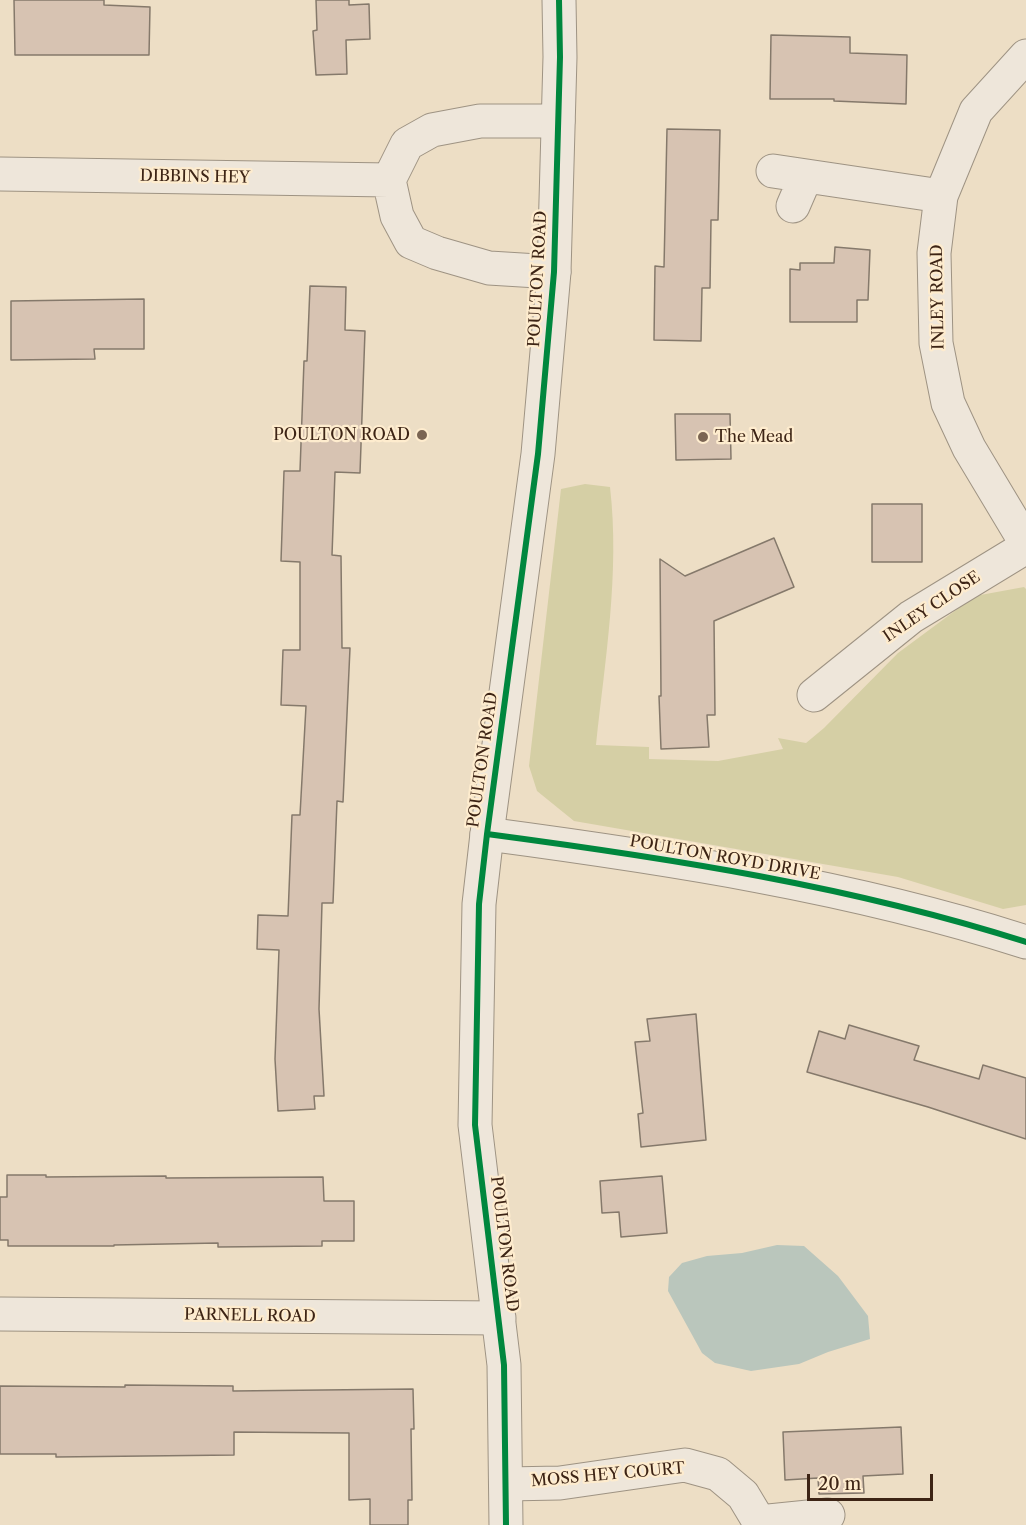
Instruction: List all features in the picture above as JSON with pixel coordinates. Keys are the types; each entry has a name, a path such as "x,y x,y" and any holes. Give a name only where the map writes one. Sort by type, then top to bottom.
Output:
{"street":[{"name":"POULTON ROAD","path":"506,1525 504,1365 476,1125 479,904 538,454 554,272 560,57 559,0"},
{"name":"INLEY ROAD","path":"1026,56 976,111 941,196 934,253 936,343 948,403 969,448 1026,545"},
{"path":"554,272 489,268 437,253 411,242 397,216 389,180 407,144 432,130 480,121 558,121"},
{"path":"773,171 941,196"},
{"name":"DIBBINS HEY","path":"0,174 389,180"},
{"path":"793,206 806,176"},
{"name":"INLEY CLOSE","path":"814,695 911,617 1026,545"},
{"name":"POULTON ROYD DRIVE","path":"487,834 790,881 968,924 1026,942"},
{"name":"PARNELL ROAD","path":"0,1314 500,1318"},
{"name":"MOSS HEY COURT","path":"506,1484 560,1483 685,1465 718,1474 743,1496 760,1524 828,1515"}],"shaded area":[{"path":"585,484 610,487 613,519 610,616 596,745 649,747 649,759 718,761 783,749 778,738 806,743 824,728 898,653 975,596 1024,587 1026,589 1026,905 1003,909 898,877 574,821 537,791 529,766 561,489"},
{"path":"777,1245 804,1246 838,1276 868,1316 870,1339 799,1364 751,1371 715,1363 702,1353 668,1291 669,1277 682,1263 707,1256 742,1253"}],"building":[{"path":"14,0 104,0 104,5 150,7 149,55 15,55"},
{"path":"316,0 349,0 349,5 369,4 370,39 346,40 347,74 316,75 313,31 317,30"},
{"path":"771,35 850,37 850,53 907,55 906,104 834,101 834,99 770,99"},
{"path":"667,129 720,130 718,220 711,220 710,288 702,288 701,341 654,340 655,266 664,267"},
{"path":"835,247 870,250 868,300 857,300 857,322 790,322 790,269 800,270 800,263 834,263"},
{"path":"310,286 346,287 345,330 365,331 360,473 335,472 332,555 341,556 342,648 350,648 343,802 337,801 333,903 322,903 319,1009 324,1096 314,1096 315,1109 278,1111 275,1059 279,950 257,949 258,915 288,916 292,815 300,815 306,706 281,705 283,650 300,650 300,562 281,561 284,471 300,471 304,361 307,361"},
{"path":"144,299 144,349 94,349 95,359 11,360 11,301"},
{"name":"The Mead","path":"675,414 730,414 731,459 676,460"},
{"path":"872,504 922,504 922,562 872,562"},
{"path":"774,538 794,587 714,621 715,715 707,715 709,747 661,749 660,559 685,576"},
{"path":"696,1014 706,1140 641,1147 638,1114 643,1113 635,1042 650,1041 647,1019"},
{"path":"849,1025 919,1046 914,1060 979,1079 983,1065 1026,1078 1026,1139 928,1107 807,1072 819,1031 845,1039"},
{"path":"7,1175 166,1176 166,1178 323,1177 324,1201 354,1201 354,1241 322,1241 322,1246 218,1247 218,1243 8,1246 8,1240 0,1240 0,1197 7,1197"},
{"path":"662,1176 667,1233 621,1237 619,1212 602,1213 600,1181"},
{"path":"125,1385 233,1386 233,1391 413,1389 412,1500 408,1500 408,1525 370,1525 370,1499 349,1500 349,1433 234,1432 234,1455 56,1457 56,1454 0,1454 0,1386 125,1387"},
{"path":"901,1427 903,1474 863,1476 864,1493 819,1494 818,1478 785,1480 783,1432"}],"cycle path":[{"path":"506,1525 504,1365 475,1125 479,904 538,454 554,272 560,57 559,0"},
{"path":"487,834 623,853 759,876 893,905 1026,942"}],"place":[{"name":"POULTON ROAD","path":"422,435"},
{"name":"The Mead","path":"703,437"}]}
